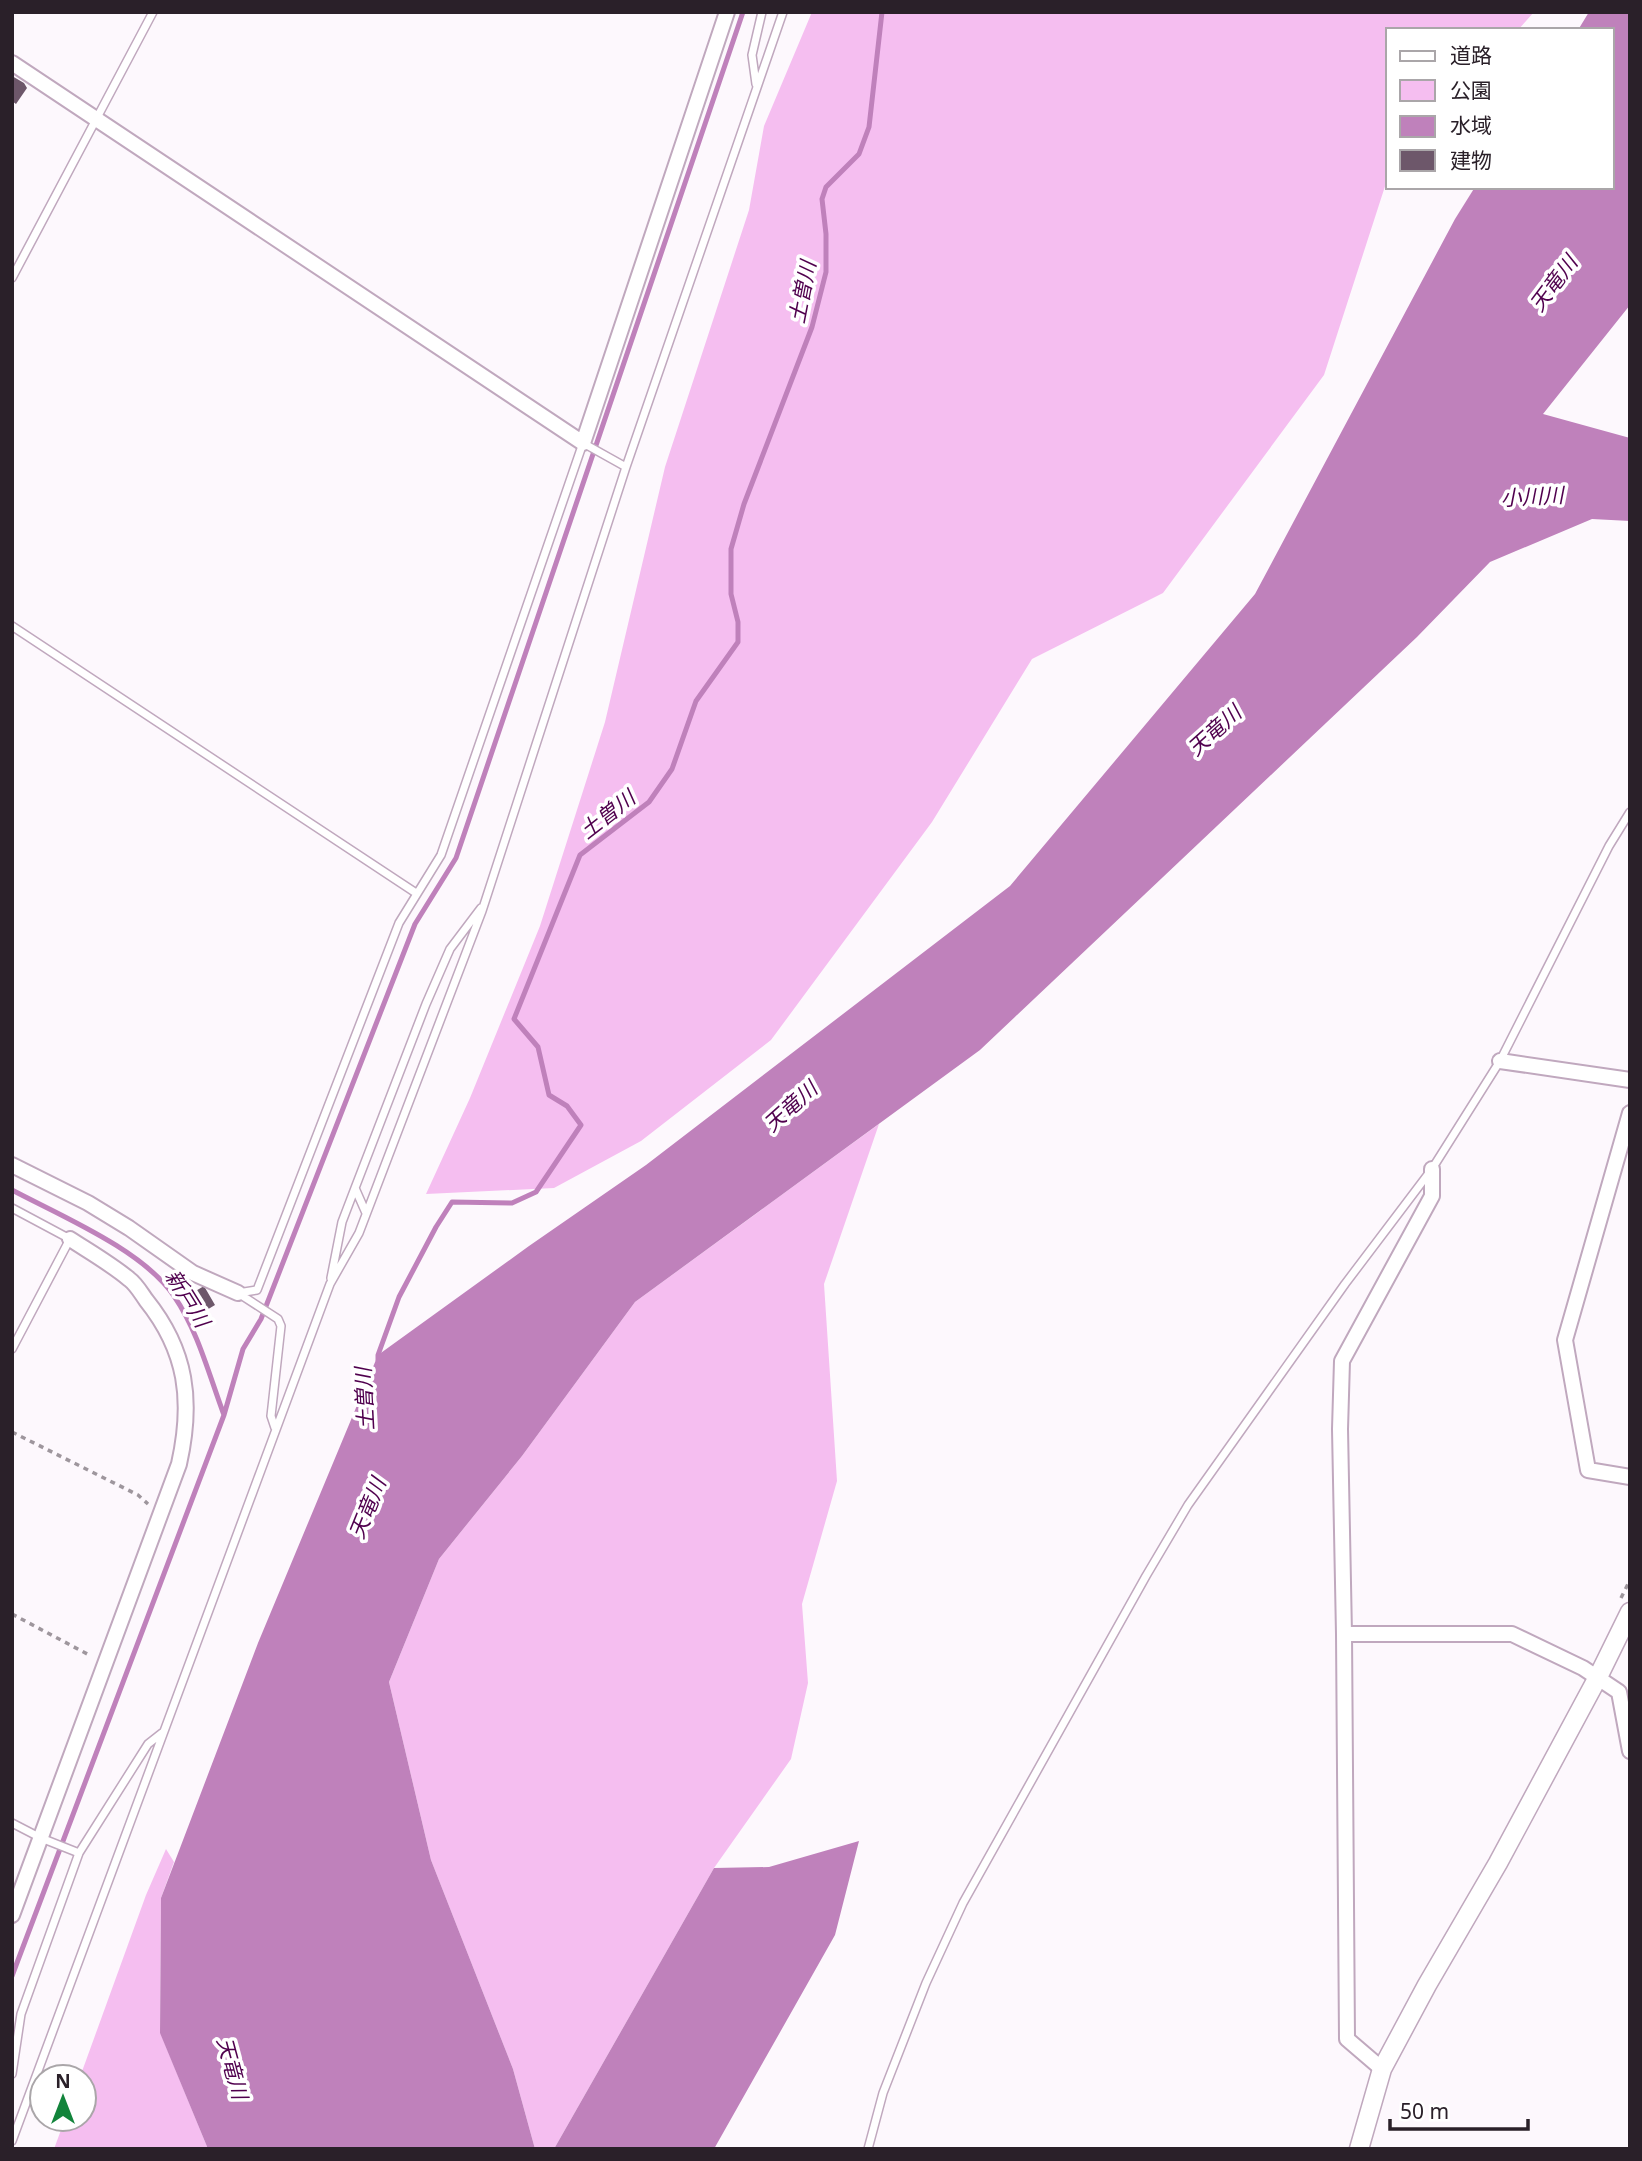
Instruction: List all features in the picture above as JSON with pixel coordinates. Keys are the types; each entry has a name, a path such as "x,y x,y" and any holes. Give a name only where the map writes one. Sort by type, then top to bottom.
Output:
{"street":[{"path":"12,63 585,444 727,12"},
{"path":"1500,1061 1630,1080"},
{"path":"1630,1113 1565,1340 1588,1470 1630,1478"},
{"path":"12,1165 88,1203 193,1273 238,1293"},
{"path":"1382,2069 1348,2039 1340,1429 1342,1362 1432,1195 1432,1169"},
{"path":"12,1915 46,1840 105,1664 184,1444 184,1373 157,1312 131,1280 72,1236"},
{"path":"1359,2149 1382,2069 1427,1984 1498,1863 1630,1612"},
{"path":"1344,1634 1512,1634 1598,1677 1619,1692 1630,1751"}],"lane":[{"path":"12,278 153,12"},
{"path":"757,88 752,55 762,12"},
{"path":"12,2141 275,1428 330,1284 359,1233 485,902 626,467 783,12"},
{"path":"238,1293 257,1290 399,923 441,855 585,444 626,467"},
{"path":"12,626 416,893"},
{"path":"868,2149 887,2081 926,1983 962,1903 1139,1588 1188,1505 1345,1284 1432,1169 1500,1061 1609,846 1630,813"},
{"path":"330,1284 342,1222 426,1004 450,949 485,902"},
{"path":"355,1188 366,1213"},
{"path":"12,1208 72,1236 12,1349"},
{"path":"238,1293 278,1319 281,1326 271,1416 275,1428"},
{"path":"12,2074 21,2014 76,1852 148,1744 163,1733"},
{"path":"12,1823 76,1852"},
{"path":"12,2011 21,2014"}],"path":[{"path":"12,1432 138,1495 161,1514"},
{"path":"12,1614 105,1664"}],"green space":[{"path":"812,12 1534,12 1520,28 1386,28 1386,183 1324,375 1163,593 1032,659 932,822 771,1040 641,1141 554,1188 426,1194 470,1098 540,926 605,722 665,467 749,210 764,126"},
{"path":"879,1124 824,1284 837,1481 802,1604 808,1683 791,1759 714,1868 554,2149 535,2149 513,2069 431,1860 389,1682 439,1559 522,1456 635,1302"},
{"path":"166,1849 174,1862 161,1898 160,2032 208,2149 54,2149 60,2133 98,2133 98,2063 85,2063 146,1895"}],"water":[{"path":"1589,12 1630,12 1630,305 1543,414 1630,438 1630,521 1592,519 1490,562 1417,637 980,1050 635,1302 522,1456 439,1559 389,1682 431,1860 513,2069 535,2149 208,2149 160,2033 161,1898 258,1643 378,1355 646,1165 1010,886 1255,594 1455,219 1474,189 1614,189 1614,28 1579,28"},
{"path":"859,1841 835,1935 714,2149 554,2149 714,1868 769,1867"}],"building":[{"path":"12,76 27,88 16,104 12,101"},
{"path":"204,1286 215,1305 205,1311 194,1292"}],"waterway":[{"path":"12,1976 224,1415 243,1349 261,1319 415,924 456,858 743,12"},
{"name":"土曽川","path":"378,1360 399,1297 452,1202 512,1203 536,1192 581,1125 567,1106 549,1095 538,1047 514,1019 580,855 649,802 672,769 696,701 738,642 738,622 731,594 731,549 744,504 812,327 826,272 822,199 826,187 859,154 869,127 882,12"},
{"name":"新戸川","path":"12,1190 122,1249 160,1279 174,1296 190,1324 224,1415"}],"water label":[{"name":"天竜川","path":"1553,283"},
{"name":"小川川","path":"1532,496"},
{"name":"天竜川","path":"1214,730"},
{"name":"天竜川","path":"790,1106"},
{"name":"天竜川","path":"367,1508"},
{"name":"天竜川","path":"233,2068"}]}
